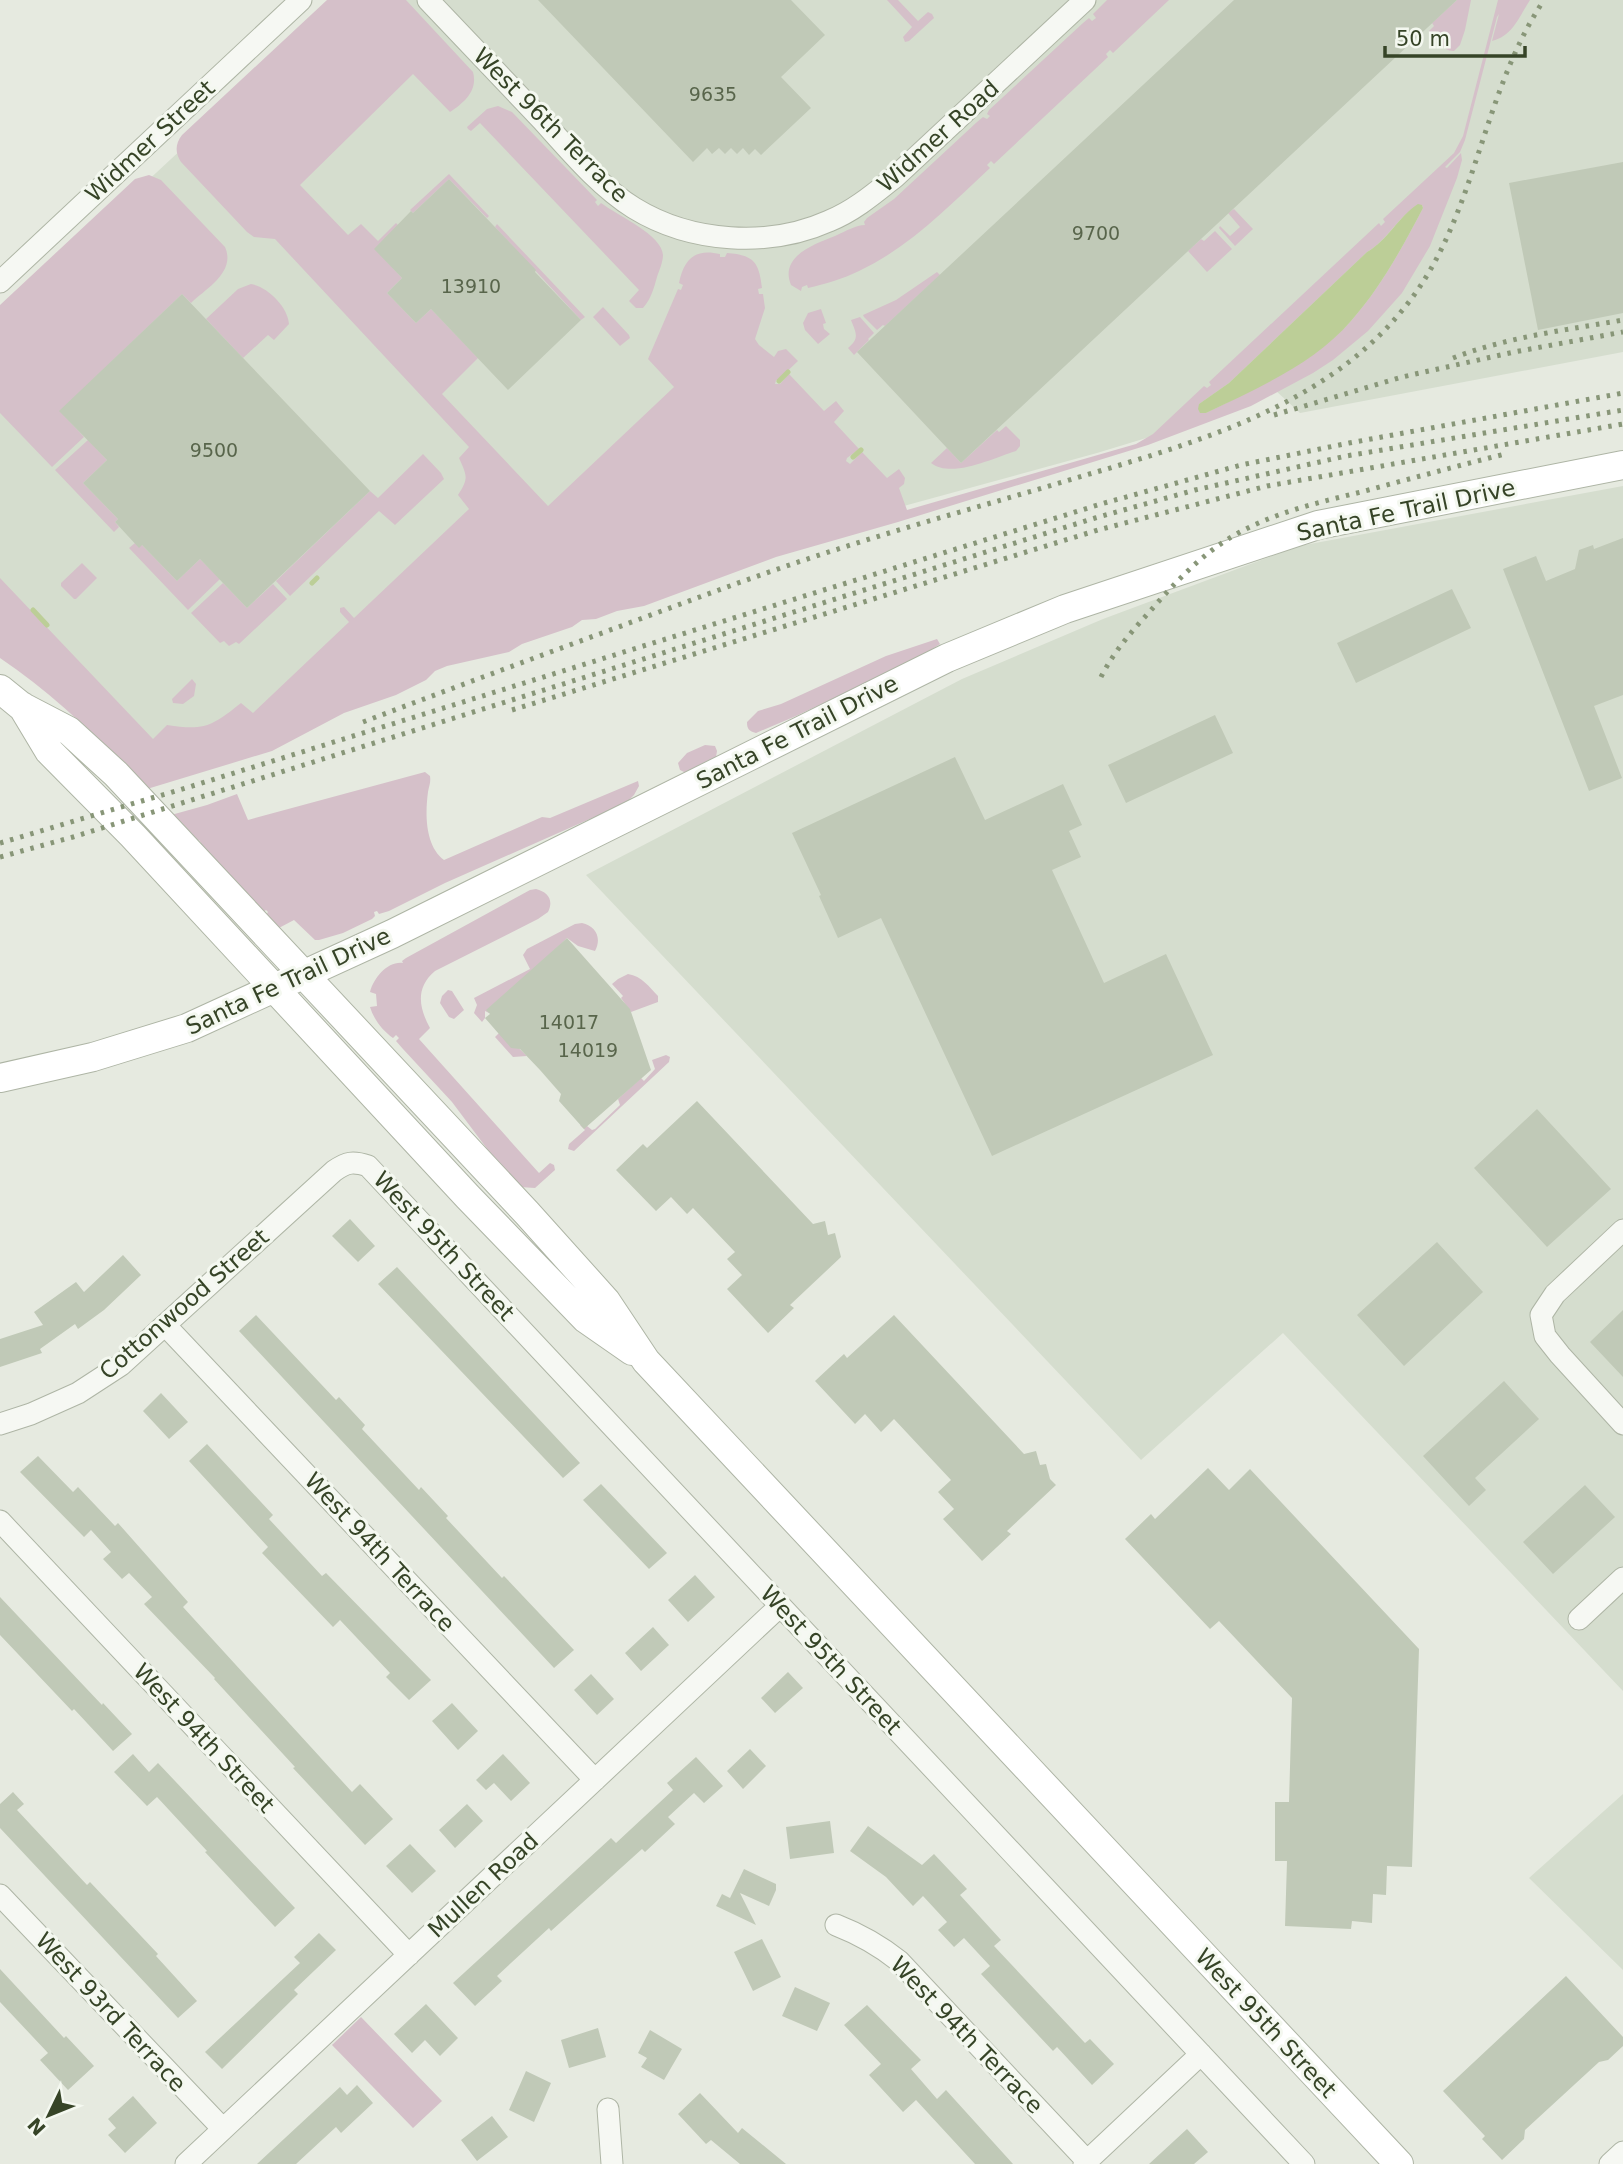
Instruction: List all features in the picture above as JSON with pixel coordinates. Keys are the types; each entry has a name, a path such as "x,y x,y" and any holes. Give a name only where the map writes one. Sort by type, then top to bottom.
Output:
{"main road":[{"name":"Santa Fe Trail Drive","path":"0,1078 93,1057 187,1028 251,1000 272,987 392,934 874,693 1024,625 1318,525 1623,465"},
{"name":"West 95th Street","path":"11,697 69,731 116,774 527,1213 606,1301 646,1361 1399,2164"},
{"name":"West 95th Street","path":"11,697 49,751 133,836 468,1197 586,1319 646,1361"}],"street":[{"name":"Widmer Street","path":"0,282 301,0"},
{"name":"West 96th Terrace","path":"428,0 569,150 604,185 629,204 682,230 732,237 770,237"},
{"name":"Widmer Road","path":"770,237 808,230 832,220 873,195 1085,0"},
{"name":"Cottonwood Street","path":"0,1424 31,1414 78,1393 121,1365 334,1171 345,1163 354,1162"},
{"name":"West 95th Street","path":"354,1162 368,1166 383,1180 1304,2164"},
{"path":"1623,1230 1555,1294 1541,1315 1545,1336 1552,1346 1623,1424"},
{"name":"West 94th Terrace","path":"165,1325 595,1780"},
{"name":"West 94th Street","path":"0,1521 409,1955"},
{"path":"1579,1619 1623,1578"},
{"name":"Mullen Road","path":"186,2164 780,1606"},
{"name":"West 93rd Terrace","path":"0,1895 223,2129"},
{"name":"West 94th Terrace","path":"836,1925 858,1933 898,1961 1085,2163"},
{"path":"1085,2163 1200,2054"},
{"path":"608,2109 612,2164"},
{"path":"1610,2164 1623,2152"}],"shaded area":[{"path":"327,0 406,0 473,72 472,90 461,104 450,112 413,74 300,185 348,235 361,224 378,241 396,223 399,226 375,249 402,278 387,293 416,323 431,309 478,358 442,394 548,506 674,387 648,359 678,289 681,290 683,285 679,283 688,262 697,254 711,253 725,257 727,253 749,258 759,272 762,288 758,289 759,294 763,294 765,308 755,339 774,357 778,351 786,349 798,361 776,380 775,384 780,384 789,374 824,411 836,401 844,411 834,422 859,449 846,461 850,464 862,452 887,478 899,469 905,478 904,484 899,488 907,510 1136,444 1153,434 1204,386 1207,388 1211,385 1209,382 1379,223 1381,226 1385,222 1383,219 1454,153 1463,136 1498,0 1530,0 1510,30 1492,41 1499,14 1497,17 1465,140 1460,152 1445,167 1461,153 1457,178 1430,246 1402,293 1368,331 1313,373 1251,406 1148,445 776,557 644,606 617,611 596,619 582,620 572,627 522,644 509,652 447,666 396,695 344,713 272,751 147,789 77,719 40,687 0,658 0,578 153,739 167,725 199,727 215,722 241,703 253,713 349,622 340,612 340,608 344,607 354,618 469,509 458,495 466,477 459,458 469,447 275,239 254,237 247,232 181,162 177,148 182,135","holes":["1422,205 1423,208 1381,281 1362,308 1337,335 1283,373 1243,395 1201,413 1199,404 1229,383 1367,252 1382,241 1400,220 1414,209"]},
{"path":"342,0 1623,0 1623,352 1300,413 1275,390 1166,432 1097,453 798,535 146,761 0,636 0,318"},
{"path":"887,0 898,0 918,21 928,12 934,18 905,42 903,37 912,27"},
{"path":"1107,0 1169,0 1113,53 1110,50 1106,54 1108,57 994,164 991,161 987,165 990,168 912,238 878,261 847,276 808,288 807,285 802,287 801,291 791,285 790,266 794,259 809,247 865,225 867,218 894,199 977,122 983,117 987,119 990,116 987,114 989,110 1083,23 1089,18 1092,21 1096,18 1093,14"},
{"path":"1457,0 1471,0 1460,45 1450,51 1429,31 1434,26 1432,23"},
{"path":"498,106 512,112 597,200 595,202 598,206 601,203 648,233 661,248 662,263 652,293 643,308 636,308 629,301 639,290 480,123 471,131 468,129 467,127 487,109"},
{"path":"449,174 489,216 487,218 449,179 413,213 410,210"},
{"path":"149,175 161,180 225,247 227,264 218,279 191,303 182,294 60,411 84,437 52,467 0,413 0,305 135,179"},
{"path":"1418,204 1423,208 1390,267 1362,308 1336,336 1302,363 1283,374 1245,395 1206,413 1200,413 1199,404 1229,383"},
{"path":"1234,209 1253,229 1235,246 1219,228 1220,226 1230,236 1240,227 1228,213"},
{"path":"497,224 585,317 581,320 495,227"},
{"path":"1215,231 1232,249 1207,272 1188,251"},
{"path":"937,272 940,275 885,326 877,330 864,317 863,315 896,300"},
{"path":"251,284 264,289 276,299 285,311 289,324 274,340 268,335 243,358 206,319 238,289"},
{"path":"603,307 629,335 630,338 620,346 593,317"},
{"path":"821,309 826,323 823,324 824,329 830,334 818,344 805,330 803,323 808,313"},
{"path":"860,317 874,333 854,355 848,348 856,335 851,320"},
{"path":"1006,426 1020,440 1016,451 961,468 950,469 931,463 947,448 961,463 997,430 999,432"},
{"path":"88,440 107,460 83,483 118,519 115,522 119,527 114,532 55,470"},
{"path":"423,454 444,479 395,525 379,511 290,596 276,581 370,491 378,498"},
{"path":"1623,486 1623,1691 1283,1333 1141,1460 586,875 962,679 1103,619 1299,546"},
{"path":"135,543 142,545 177,581 200,559 220,579 188,610 129,548"},
{"path":"82,563 97,578 74,599 61,583"},
{"path":"223,583 247,608 273,584 287,599 239,644 236,642 229,646 224,641 220,643 191,613"},
{"path":"937,639 940,644 917,659 796,716 756,733 748,728 747,722 758,711 781,704 886,656"},
{"path":"192,679 196,684 194,696 183,704 173,703 172,699"},
{"path":"705,745 715,746 716,757 686,773 680,770 678,763 687,753"},
{"path":"425,772 430,776 428,829 433,847 444,860 542,817 550,818 638,781 639,786 626,803 445,883 389,911 379,914 374,912 372,919 343,933 319,940 315,940 294,920 277,929 266,915 268,912 263,912 199,844 199,840 171,815 237,794 248,820"},
{"path":"536,889 549,897 548,912 435,971 424,984 421,1006 430,1028 419,1039 539,1173 550,1163 554,1165 555,1170 535,1188 520,1187 503,1170 452,1102 396,1041 399,1038 396,1035 393,1038 382,1029 370,1007 377,1006 376,994 370,992 378,976 387,967 403,963 406,958"},
{"path":"582,923 591,927 598,937 595,951 578,946 567,938 489,1013 485,1011 482,1022 474,1013 477,1005 474,998 530,969 523,955 527,949"},
{"path":"628,974 645,982 658,996 658,1002 631,1012 621,998 623,996 612,984"},
{"path":"448,990 452,991 464,1010 454,1019 449,1017 440,1003"},
{"path":"501,1031 527,1056 513,1057 495,1037"},
{"path":"666,1055 670,1057 669,1062 574,1151 568,1149 569,1144 585,1130 580,1125 595,1129 620,1105 618,1099 641,1078 644,1081 655,1069 652,1060"},
{"path":"1623,1794 1623,1970 1529,1878"},
{"path":"361,2017 442,2101 413,2128 332,2045"}],"building":[{"path":"538,0 791,0 825,35 781,77 811,108 761,155 755,149 749,155 743,148 737,154 731,148 725,154 719,148 712,154 707,148 693,162"},
{"path":"1234,0 1457,0 961,463 857,352"},
{"path":"1623,162 1623,313 1538,330 1509,183"},
{"path":"449,179 581,320 508,390 431,309 416,323 387,293 402,278 374,249 411,211 413,213"},
{"path":"182,294 370,491 247,608 200,559 177,581 142,545 139,548 115,522 118,519 83,483 107,460 59,411"},
{"path":"1623,538 1623,695 1594,706 1622,778 1589,791 1503,569 1536,556 1546,581 1575,569 1579,550 1593,545 1594,549"},
{"path":"1452,589 1471,628 1356,683 1337,643"},
{"path":"1215,715 1233,753 1126,803 1108,765"},
{"path":"955,757 985,820 1063,784 1082,825 1069,831 1081,857 1052,870 1104,983 1166,954 1213,1055 992,1156 881,918 838,938 792,833"},
{"path":"567,938 630,1009 651,1070 584,1129 559,1101 561,1094 540,1070 520,1049 511,1048 485,1018 490,1014 486,1010"},
{"path":"697,1101 813,1224 825,1221 828,1235 835,1233 841,1257 790,1305 794,1308 768,1333 727,1289 742,1275 727,1259 735,1252 693,1208 687,1214 671,1197 656,1211 616,1170 643,1144 647,1148"},
{"path":"1537,1109 1611,1189 1547,1247 1474,1168"},
{"path":"350,1219 375,1246 358,1262 332,1236"},
{"path":"1437,1242 1483,1292 1404,1366 1357,1315"},
{"path":"123,1255 141,1275 104,1310 78,1329 75,1324 40,1349 42,1353 0,1367 0,1339 43,1325 34,1312 76,1282 84,1292"},
{"path":"397,1267 580,1463 563,1478 378,1284"},
{"path":"1623,1310 1623,1377 1590,1342"},
{"path":"256,1315 336,1400 339,1397 365,1425 362,1429 419,1490 421,1487 502,1578 504,1576 574,1650 554,1668 239,1331"},
{"path":"894,1315 1024,1454 1036,1451 1040,1465 1046,1464 1050,1479 1056,1485 1007,1531 1011,1534 982,1561 943,1519 954,1509 938,1492 951,1480 894,1419 881,1432 865,1414 855,1424 815,1381 844,1354 847,1358"},
{"path":"1504,1381 1539,1419 1475,1478 1486,1490 1469,1506 1423,1456"},
{"path":"161,1393 188,1422 169,1439 143,1411"},
{"path":"207,1444 273,1515 269,1519 322,1576 326,1573 431,1680 409,1700 386,1677 390,1673 340,1620 333,1627 262,1553 268,1547 189,1461"},
{"path":"38,1456 73,1492 78,1487 115,1526 118,1523 188,1602 183,1607 352,1792 360,1784 393,1819 365,1845 293,1768 295,1767 215,1678 144,1604 152,1597 129,1573 122,1579 103,1559 111,1552 91,1530 84,1537 20,1472"},
{"path":"1208,1468 1229,1490 1250,1469 1419,1649 1412,1867 1387,1866 1386,1895 1373,1894 1372,1923 1352,1921 1351,1929 1285,1926 1287,1861 1275,1861 1275,1802 1289,1802 1292,1698 1219,1621 1210,1629 1125,1539 1151,1514 1155,1519"},
{"path":"601,1484 667,1553 649,1569 583,1500"},
{"path":"1585,1485 1615,1517 1553,1574 1523,1542"},
{"path":"695,1575 715,1597 688,1622 668,1600"},
{"path":"0,1597 132,1734 113,1751 0,1635"},
{"path":"653,1627 669,1645 641,1671 625,1653"},
{"path":"788,1672 803,1688 775,1713 761,1698"},
{"path":"591,1674 614,1699 597,1715 574,1690"},
{"path":"452,1703 478,1731 458,1750 432,1721"},
{"path":"750,1749 766,1766 743,1789 727,1771"},
{"path":"133,1754 149,1772 158,1763 295,1908 275,1927 157,1797 147,1806 114,1772"},
{"path":"503,1754 530,1783 511,1801 494,1783 486,1790 476,1780"},
{"path":"696,1757 723,1786 704,1803 694,1793 668,1817 675,1824 645,1852 642,1849 551,1931 549,1928 497,1976 502,1981 475,2006 453,1983 611,1838 616,1843 673,1790 667,1783"},
{"path":"13,1792 24,1804 17,1810 87,1885 90,1882 158,1954 156,1956 197,2001 178,2018 0,1828 0,1804"},
{"path":"467,1804 483,1821 455,1848 439,1830"},
{"path":"830,1821 834,1853 790,1859 786,1827"},
{"path":"868,1826 922,1865 934,1854 967,1889 960,1895 1001,1940 994,1946 1085,2043 1090,2039 1114,2064 1092,2085 1057,2047 1053,2051 981,1974 990,1966 964,1938 954,1947 938,1930 947,1922 923,1896 913,1906 886,1877 850,1851"},
{"path":"410,1844 436,1871 412,1893 386,1866"},
{"path":"744,1869 776,1884 769,1906 740,1893 756,1925 716,1906 722,1894 730,1898"},
{"path":"319,1933 336,1950 294,1990 298,1994 222,2069 205,2052 300,1963 294,1957"},
{"path":"762,1939 781,1977 753,1991 734,1952"},
{"path":"0,1969 94,2066 68,2090 40,2060 48,2053 0,2002"},
{"path":"1566,1976 1623,2037 1623,2046 1608,2060 1599,2062 1525,2130 1524,2139 1502,2160 1482,2139 1485,2136 1443,2091"},
{"path":"795,1987 830,2003 817,2031 782,2016"},
{"path":"426,2004 458,2038 440,2056 425,2040 412,2053 394,2034"},
{"path":"867,2005 921,2060 911,2069 937,2099 946,2090 1013,2164 975,2164 916,2100 903,2112 869,2075 881,2064 844,2025"},
{"path":"598,2028 606,2057 569,2068 561,2040"},
{"path":"650,2030 682,2049 664,2080 641,2067 647,2058 638,2053"},
{"path":"526,2071 551,2083 534,2122 509,2110"},
{"path":"357,2085 373,2103 341,2133 336,2127 296,2164 257,2164 340,2087 347,2095"},
{"path":"700,2093 738,2133 742,2128 786,2164 740,2164 711,2140 706,2144 678,2114"},
{"path":"133,2096 157,2123 125,2153 108,2135 116,2128 108,2119"},
{"path":"492,2116 508,2137 477,2161 461,2140"},
{"path":"1187,2129 1208,2152 1194,2164 1149,2164"}],"waterway":[{"path":"779,381 788,372"},
{"path":"853,457 861,450"},
{"path":"312,583 317,578"},
{"path":"33,610 47,625"}],"railway":[{"path":"363,722 786,566 1164,451 1251,419 1293,398 1332,374 1368,346 1400,313 1426,278 1446,240 1462,200 1505,77 1522,38 1544,0"},
{"path":"1453,358 1515,339 1623,320"},
{"path":"1274,415 1402,377 1514,352 1623,332"},
{"path":"0,843 1101,504 1241,465 1623,393"},
{"path":"0,857 73,837 1095,518 1195,490 1346,456 1623,410"},
{"path":"512,710 1098,530 1267,486 1623,424"},
{"path":"1101,677 1124,641 1172,587 1204,557 1240,532 1299,508 1505,454"}]}
